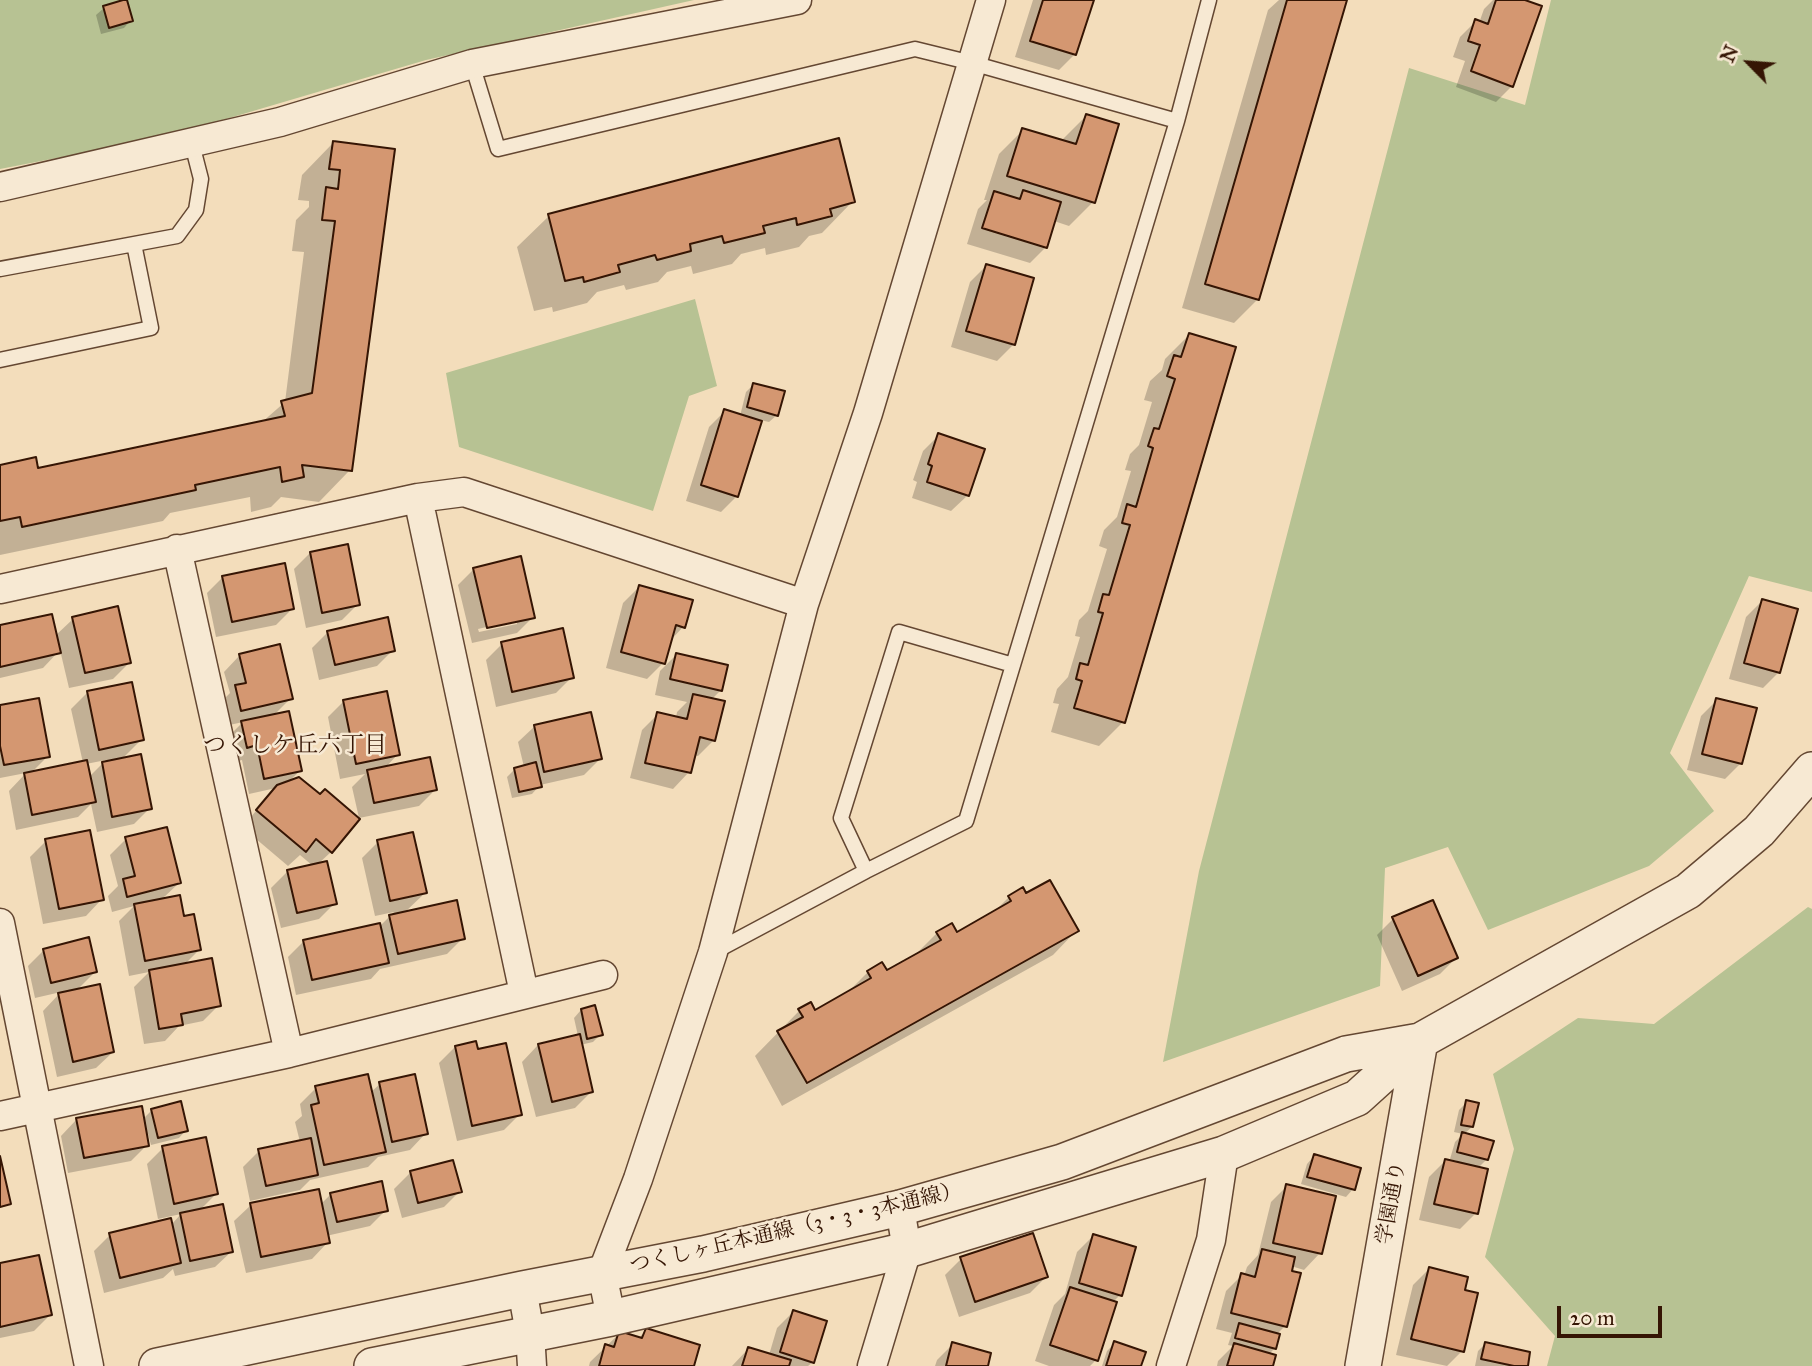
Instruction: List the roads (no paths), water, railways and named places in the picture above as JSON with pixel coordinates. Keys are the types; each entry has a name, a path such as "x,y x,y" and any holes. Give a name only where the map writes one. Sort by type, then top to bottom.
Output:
{"street":[{"path":"0,187 280,122 472,64 797,0"},
{"path":"611,1318 602,1273 638,1179 713,952 804,604 868,413 991,0"},
{"path":"0,589 418,498 464,492 804,604"},
{"path":"418,498 524,993"},
{"path":"177,549 289,1053"},
{"name":"つくしヶ丘本通線（3・3・3本通線）","path":"372,1366 531,1349 611,1318 907,1250 1224,1153 1357,1098 1420,1041 1688,891 1759,831 1812,770"},
{"path":"0,923 89,1366"},
{"path":"0,1116 289,1053 603,975"},
{"name":"つくしヶ丘本通線（3・3・3本通線）","path":"157,1366 703,1254 900,1208 1062,1162 1346,1054 1420,1041"},
{"name":"学園通り","path":"1363,1366 1420,1041"},
{"path":"1171,1366 1211,1240 1224,1153"},
{"path":"872,1366 907,1250 900,1208"},
{"path":"522,1289 531,1349"}],"lane":[{"path":"713,952 966,821 1177,121 1209,0"},
{"path":"472,64 498,149 915,49 972,62 1177,121"},
{"path":"0,269 177,236 196,210 201,179 192,144"},
{"path":"0,360 151,328 134,244"},
{"path":"866,871 841,818 899,632 1013,665"}],"district":[{"name":"つくしケ丘六丁目","path":"295,746"}]}
